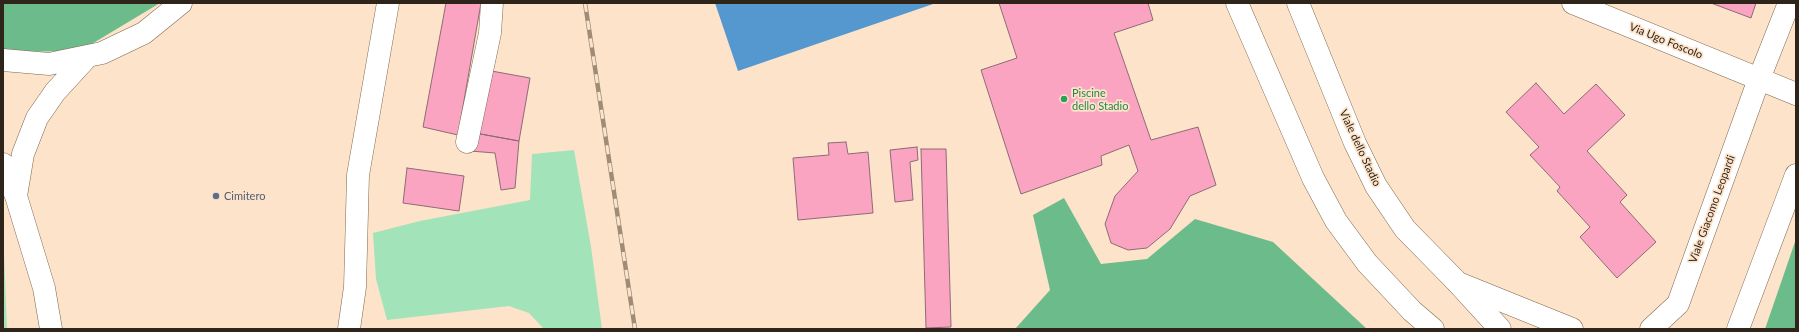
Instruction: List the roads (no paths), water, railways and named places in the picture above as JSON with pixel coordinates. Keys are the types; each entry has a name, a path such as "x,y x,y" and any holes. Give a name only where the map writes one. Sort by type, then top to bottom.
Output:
{"street":[{"path":"3,60 49,64 102,53 144,33 181,3"},
{"path":"349,329 354,287 358,175 388,3"},
{"path":"467,142 490,33 492,3"},
{"path":"1237,3 1313,178 1336,221 1367,263 1412,311 1433,329"},
{"name":"Viale dello Stadio","path":"1298,3 1355,143 1376,186 1406,228 1458,282 1500,329"},
{"name":"Via Ugo Foscolo","path":"1573,3 1759,79"},
{"name":"Viale Giacomo Leopardi","path":"1651,329 1678,304 1759,79 1789,3"},
{"path":"16,196 23,154 37,118 55,92 88,56"},
{"path":"1759,79 1796,94"},
{"path":"3,164 16,196 44,288 51,329"},
{"path":"1738,329 1796,175"},
{"path":"1458,282 1572,329"}],"water":[{"path":"715,3 936,3 738,71"}],"railway":[{"path":"585,3 635,329"}],"place":[{"name":"Piscine dello Stadio","path":"1064,99"},
{"name":"Cimitero","path":"216,196"}]}
